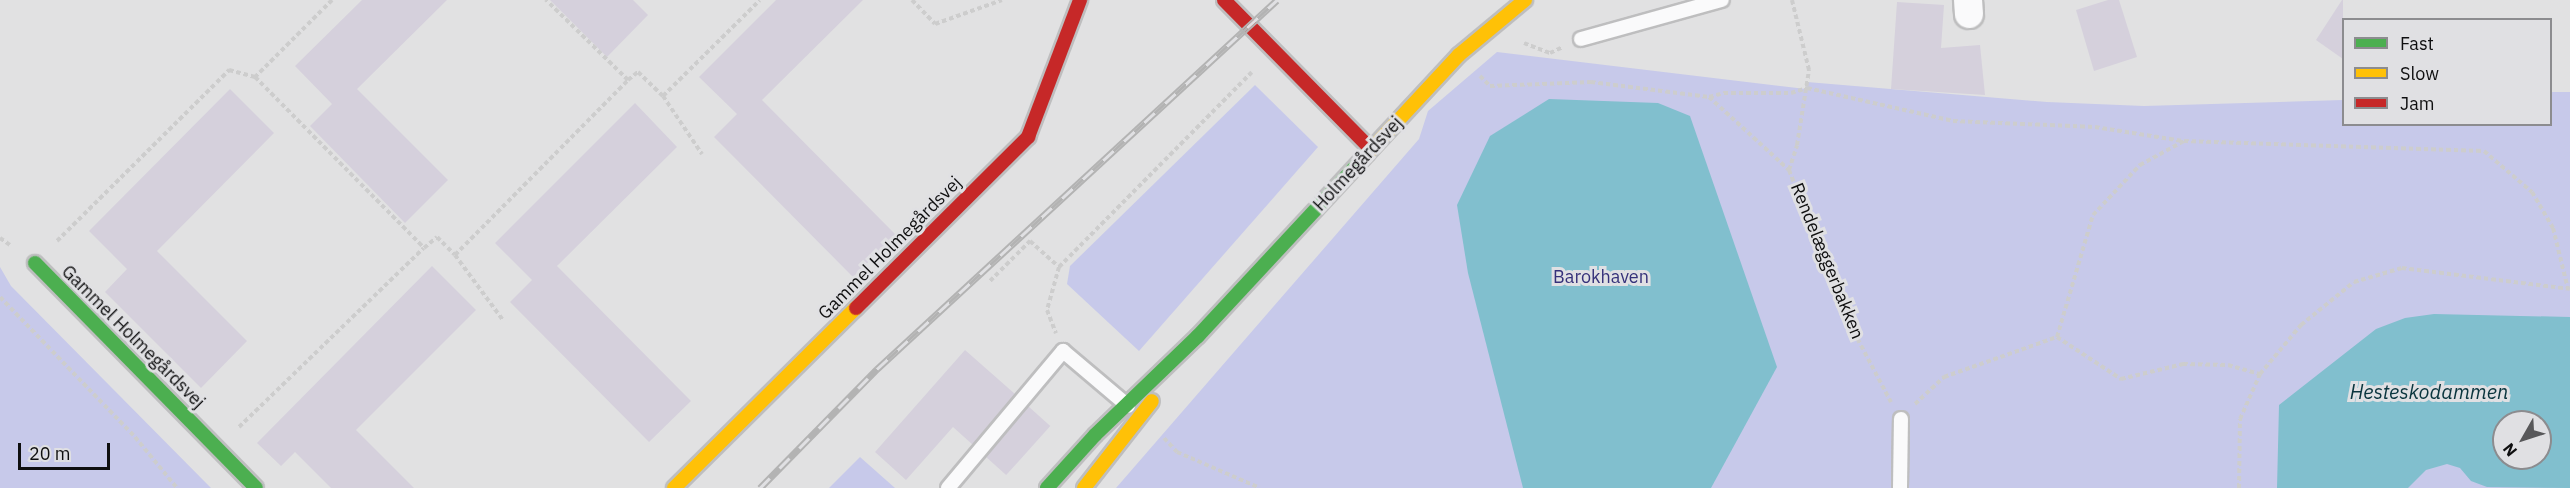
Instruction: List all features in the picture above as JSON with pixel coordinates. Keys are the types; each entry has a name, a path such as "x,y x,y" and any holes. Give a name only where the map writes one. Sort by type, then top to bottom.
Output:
{"street":[{"name":"Gammel Holmegårdsvej","path":"674,488 1028,137 1080,0"},
{"path":"1224,0 1371,149"},
{"name":"Holmegårdsvej","path":"1047,488 1198,336 1459,55 1500,18 1525,0"},
{"name":"Gammel Holmegårdsvej","path":"35,263 256,488"},
{"name":"Holmegårdsvej","path":"1084,488 1141,417 1198,336"}],"lane":[{"path":"1581,39 1722,0"},
{"path":"948,488 1063,351 1141,417"},
{"path":"1900,488 1901,419"}],"path":[{"path":"255,77 332,0"},
{"path":"546,0 628,80"},
{"path":"663,96 760,0"},
{"path":"912,0 936,24 1002,0"},
{"path":"1789,170 1797,145 1809,70 1792,0"},
{"path":"1500,18 1527,46 1550,53 1581,39"},
{"path":"1063,351 1047,310 1059,267 1274,51"},
{"path":"35,263 229,70 255,77 424,248"},
{"path":"455,255 638,72 663,96 702,154"},
{"path":"1490,86 1591,82 1709,97 1724,93 1791,93 1807,88 1953,121 2095,127 2184,141 2484,151 2532,192 2553,228 2569,289 2402,268 2354,282 2301,325 2260,374 2240,419 2239,488"},
{"name":"Rendelæggerbakken","path":"1709,97 1789,170 1848,319 1901,419"},
{"path":"2056,337 2093,215 2140,165 2184,141"},
{"path":"217,448 437,237 455,255 503,320"},
{"path":"990,281 1030,241 1059,267"},
{"path":"0,297 135,437 177,488"},
{"path":"2056,337 2121,379 2183,364 2228,365 2260,374"},
{"path":"1901,419 1944,377 2056,337"},
{"path":"1156,430 1177,452 1260,488"}],"green space":[{"name":"Barokhaven","path":"1497,52 1806,89 1807,82 2047,102 2144,106 2342,100 2342,126 2552,126 2552,92 2570,92 2570,488 1116,488 1419,139 1428,111"},
{"path":"1255,85 1318,147 1139,351 1067,284 1070,266"},
{"path":"0,267 11,286 211,488 0,488"},
{"path":"860,457 895,488 829,488"}],"water":[{"path":"1549,99 1658,103 1690,116 1777,367 1711,488 1523,488 1468,273 1457,205 1490,136"},
{"name":"Hesteskodammen","path":"2434,314 2570,317 2570,488 2487,487 2471,481 2460,468 2447,464 2426,470 2408,488 2277,488 2279,405 2376,329 2405,318"}],"building":[{"path":"362,0 447,0 357,89 448,180 405,223 310,126 332,104 295,66"},
{"path":"550,0 633,0 648,15 607,57"},
{"path":"776,0 863,0 762,100 896,235 853,277 714,137 737,114 699,77"},
{"path":"2108,0 2119,0 2137,57 2094,71 2076,10"},
{"path":"2342,0 2343,0 2342,58 2316,40"},
{"path":"1897,2 1944,5 1941,48 1980,45 1985,95 1891,89"},
{"path":"230,89 274,133 157,251 247,341 201,388 105,292 127,269 89,231"},
{"path":"635,103 677,147 557,266 691,401 649,442 510,302 532,280 495,243"},
{"path":"432,266 476,310 356,430 414,488 331,488 295,452 281,466 257,443"},
{"path":"965,350 1015,394 973,445 953,427 906,480 875,452"},
{"path":"1028,406 1050,426 1006,475 984,455"}],"railway":[{"path":"760,488 877,369 1277,0"}],"traffic: fast":[{"path":"1047,488 1095,435 1198,336 1367,154"},
{"path":"35,263 256,488"}],"traffic: slow":[{"path":"1367,154 1459,55 1525,0"},
{"path":"674,488 856,308"},
{"path":"1084,488 1152,401"}],"traffic: jam":[{"path":"856,308 1028,137 1080,0"},
{"path":"1224,0 1371,149"}]}
